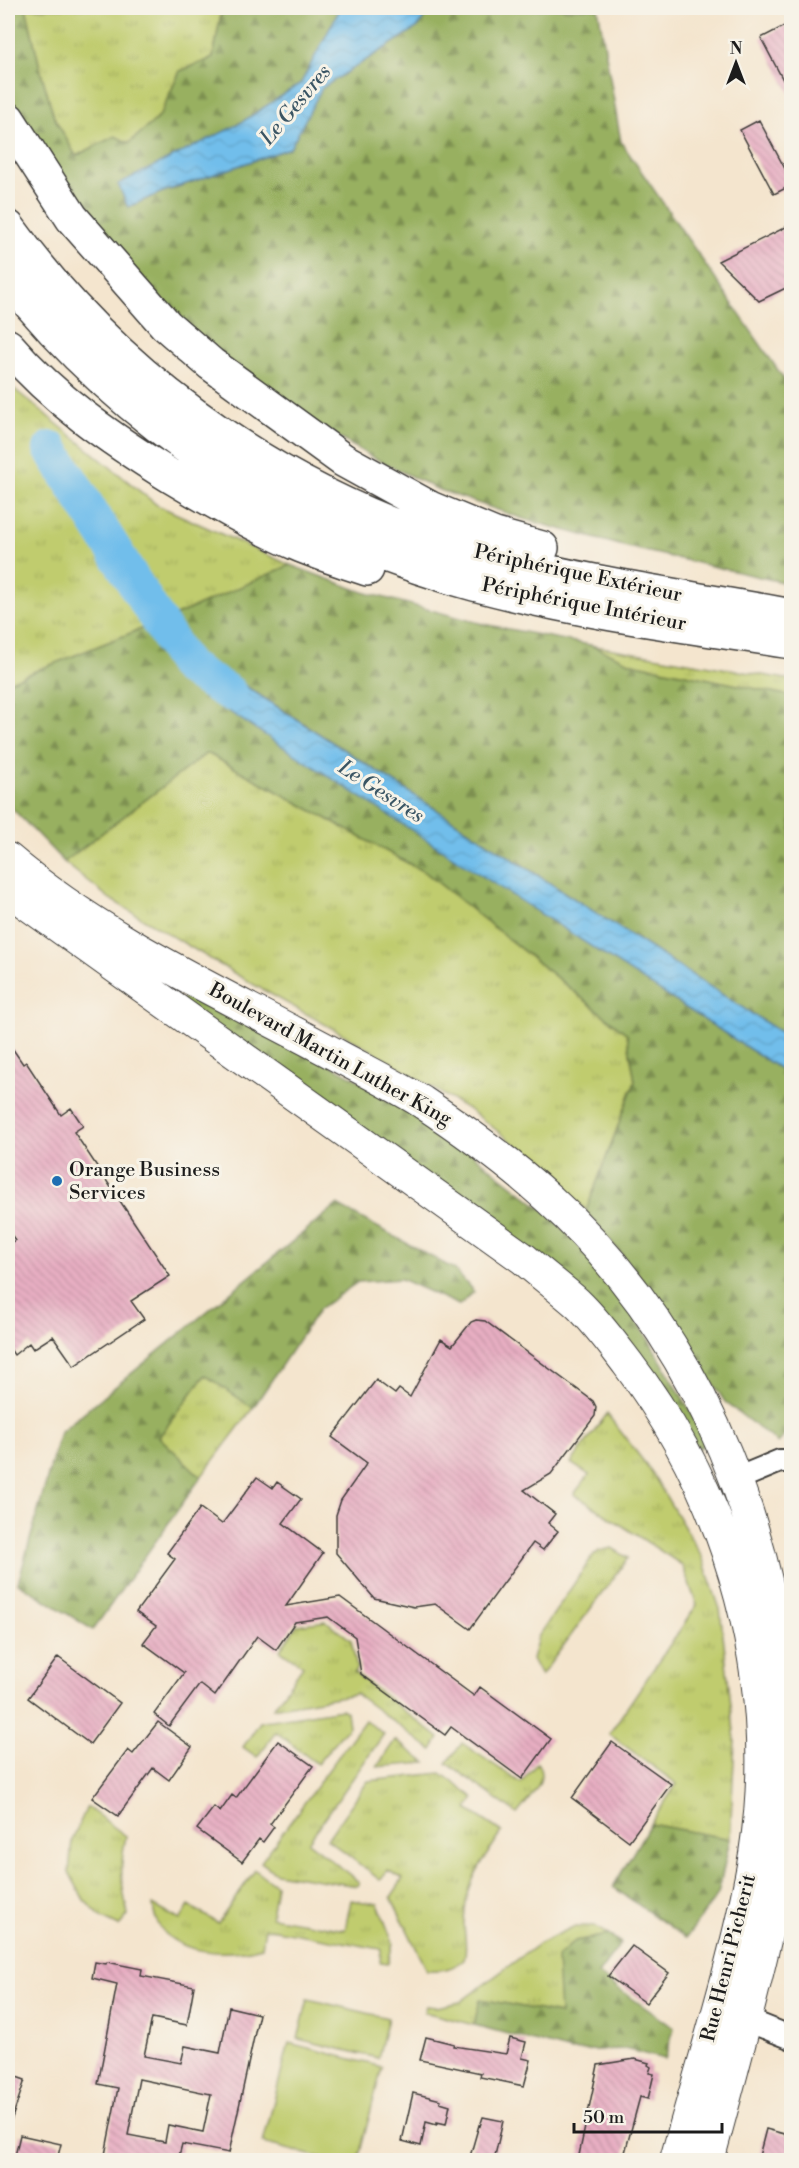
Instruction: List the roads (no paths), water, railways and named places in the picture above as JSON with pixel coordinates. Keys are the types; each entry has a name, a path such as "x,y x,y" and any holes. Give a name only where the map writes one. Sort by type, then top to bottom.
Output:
{"highway":[{"path":"8,119 72,218 97,249 166,325 211,364 343,460 430,508 495,535 575,558 602,582"},
{"name":"Périphérique Extérieur","path":"8,227 50,282 110,344 161,390 256,457 346,505 412,533 509,562 602,582 792,616"},
{"name":"Périphérique Intérieur","path":"8,277 69,347 127,400 190,450 239,482 322,527 376,551 435,572 517,595 567,606 792,642"},
{"path":"13,355 71,409 123,447 215,503 298,544 484,607 517,595"}],"main road":[{"name":"Boulevard Martin Luther King","path":"8,859 87,919 418,1100 509,1164 592,1242 645,1307 699,1393 721,1435 739,1478 763,1552 777,1612 786,1680 776,1751"},
{"name":"Boulevard Martin Luther King","path":"8,890 498,1239 578,1304 608,1338 654,1401 687,1459 717,1524 737,1582 752,1644 757,1686 776,1751"},
{"name":"Rue Henri Picherit","path":"708,2160 747,2020 783,1853 787,1825 776,1751"},
{"name":"Rue Henri Picherit","path":"676,2160 728,1973 776,1751"}],"street":[{"path":"739,1478 780,1461 792,1461"},
{"path":"747,2020 792,2037"}],"water":[{"path":"344,8 431,8 418,27 322,88 290,148 160,193 128,207 118,184 239,124 301,83 339,11"},
{"path":"200,657 791,1039 791,1076 171,674 187,667"}],"waterway":[{"name":"Le Gesvres","path":"51,449 187,667 229,693"}],"place":[{"name":"Orange Business Services","path":"57,1181"}]}
